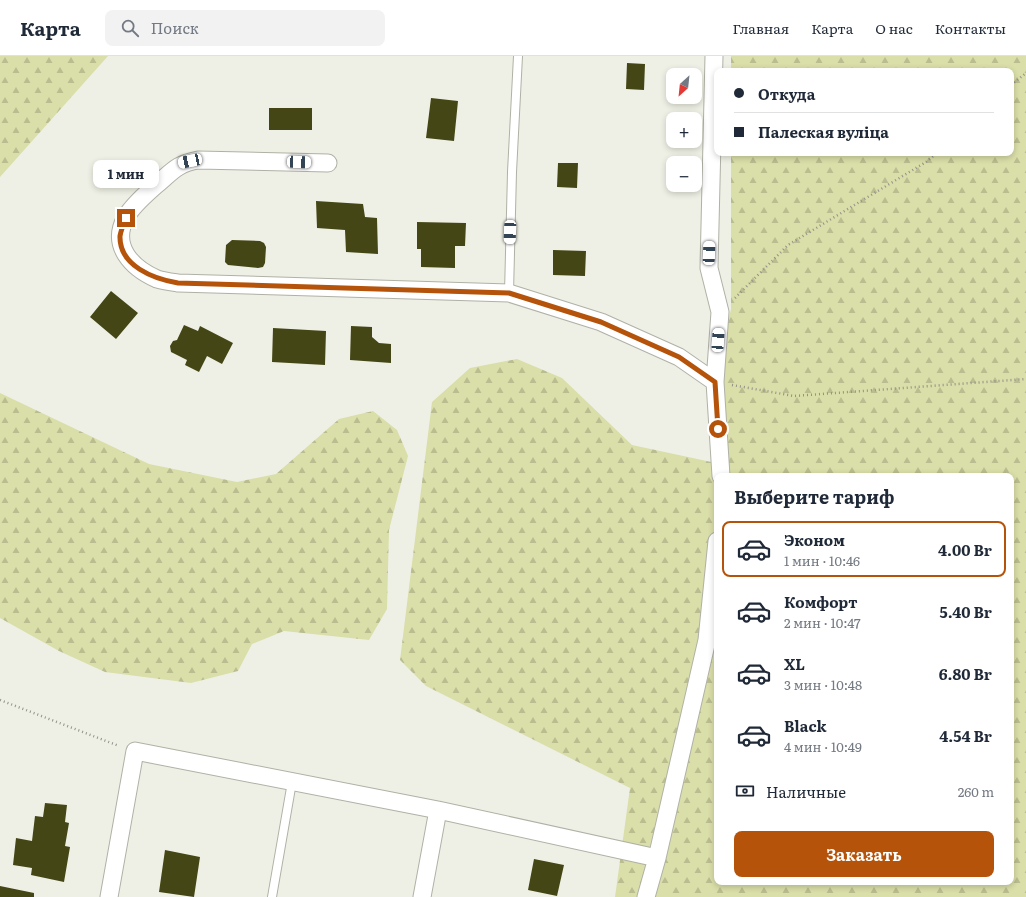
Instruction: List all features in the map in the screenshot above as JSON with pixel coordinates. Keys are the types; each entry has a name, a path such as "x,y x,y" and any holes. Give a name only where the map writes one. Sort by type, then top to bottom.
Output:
{"street":[{"path":"714,56 709,268 720,312 715,382 721,473"},
{"path":"328,163 198,160 182,163 140,199 126,218 120,236 124,255 138,269 158,279 178,283 509,293 601,322 679,357 715,382"},
{"path":"646,897 657,858 707,640 714,571"},
{"path":"109,897 135,752 438,810 657,858"},
{"path":"422,897 438,810"}],"lane":[{"path":"509,293 512,172 518,56"},
{"path":"272,897 292,782"}],"path":[{"path":"1014,83 1026,73"},
{"path":"720,312 788,245 926,162 933,156"},
{"path":"715,382 794,396 1026,379"},
{"path":"0,700 135,752"}],"green space":[{"path":"0,56 108,56 0,177"},
{"path":"731,56 1026,56 1026,897 615,897 630,788 426,686 400,660 432,402 470,368 517,359 562,378 632,445 716,463 715,382 731,309 731,156 1014,156 1014,68 731,68"},
{"path":"0,393 149,464 237,482 276,474 339,419 373,411 397,430 408,456 389,530 387,609 369,640 284,631 252,644 238,671 191,683 105,672 59,651 0,618"}],"building":[{"path":"627,63 645,64 644,90 626,89"},
{"path":"431,98 458,101 454,141 426,138"},
{"path":"269,108 312,108 312,130 269,130"},
{"path":"558,163 578,163 577,188 557,187"},
{"path":"316,201 363,204 365,217 377,218 378,254 346,252 345,230 317,228"},
{"path":"417,222 466,223 465,246 455,246 455,268 421,267 421,249 417,249"},
{"path":"232,240 260,241 264,243 266,247 265,263 263,267 258,268 228,265 225,262 226,245"},
{"path":"553,250 586,251 585,276 553,275"},
{"path":"111,291 138,313 116,339 90,317"},
{"path":"184,325 198,331 200,326 233,343 222,364 207,356 199,372 185,365 187,360 171,352 170,346 173,341 177,340"},
{"path":"351,326 372,327 372,337 379,343 391,344 391,363 350,360"},
{"path":"273,328 326,331 325,365 272,362"},
{"path":"45,803 67,805 65,822 69,823 65,846 70,847 64,882 31,875 32,868 13,865 16,838 32,841 35,816 43,817"},
{"path":"165,850 200,857 194,897 159,892"},
{"path":"534,859 564,865 557,896 528,890"},
{"path":"0,886 34,893 34,897 0,897"}],"route":[{"path":"126,218 120,236 124,255 138,269 158,279 178,283 509,293 601,322 679,357 715,382 718,429"}]}
